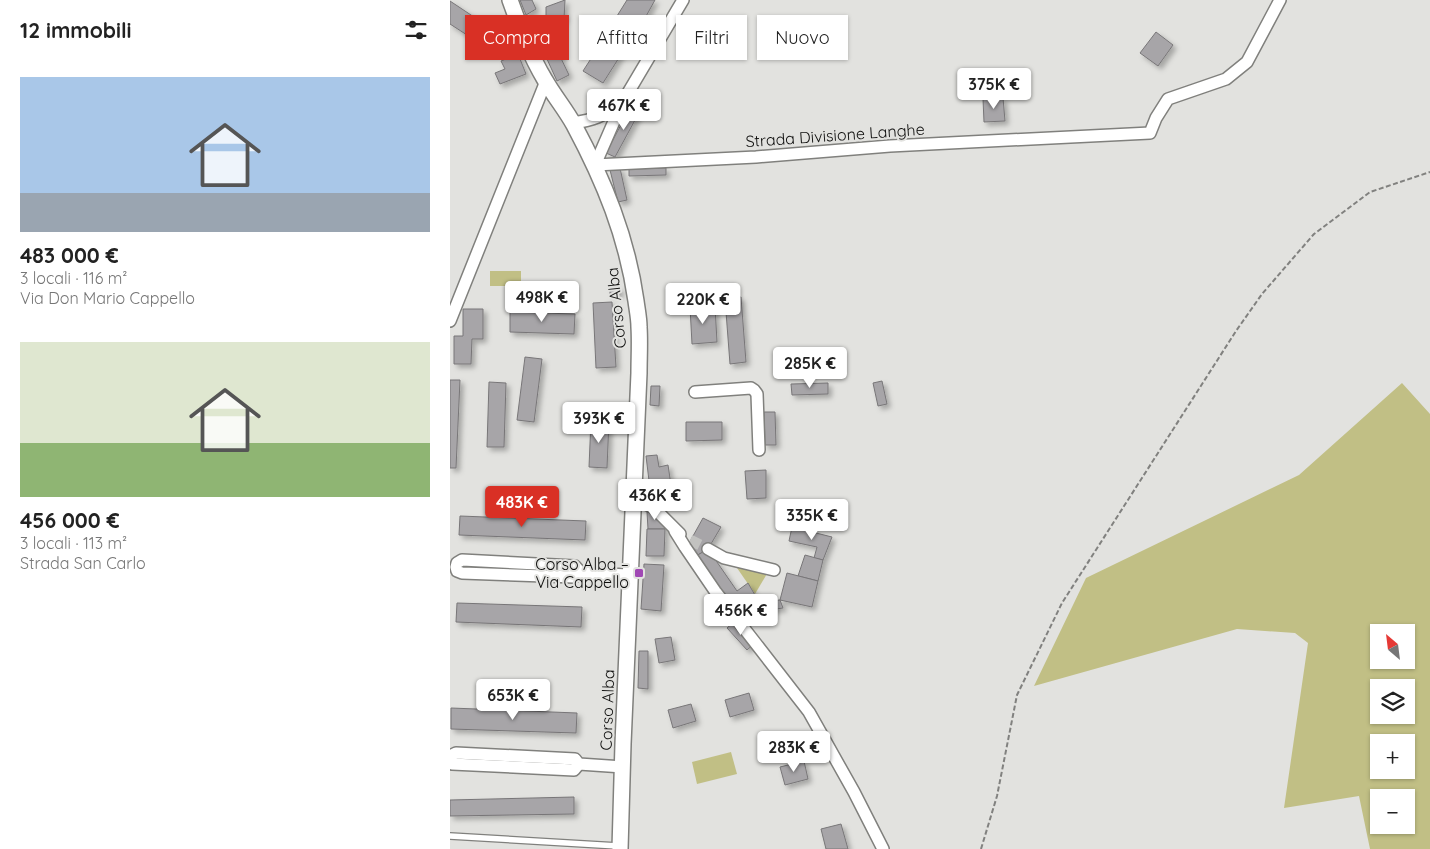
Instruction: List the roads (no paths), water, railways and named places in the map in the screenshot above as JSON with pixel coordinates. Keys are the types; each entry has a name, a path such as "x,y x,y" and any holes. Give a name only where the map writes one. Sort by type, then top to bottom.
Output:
{"street":[{"name":"Corso Alba","path":"510,0 532,57 573,123 595,165 618,220 634,288 639,326 639,373 620,848"},
{"path":"595,165 622,103 683,0"},
{"name":"Strada Divisione Langhe","path":"595,165 756,157 890,146 1150,133 1156,118 1168,100 1226,79 1247,62 1280,0"},
{"path":"450,321 546,81"},
{"path":"573,123 594,119 609,113 622,103"},
{"path":"696,392 751,388 754,390 757,394 759,450"},
{"path":"633,498 654,508 676,531 690,540"},
{"path":"676,531 685,548 715,591 809,712 854,792 883,849"},
{"path":"708,548 724,558 774,570"},
{"path":"580,573 575,566 462,560 457,563 456,567 457,571 462,573 574,577 580,573 630,575"},
{"path":"450,756 456,753 575,759 579,764 623,767"},
{"path":"450,763 574,770 579,764"}],"lane":[{"path":"450,836 620,848"}],"tunnel":[{"path":"690,540 708,549"}],"place":[{"name":"Corso Alba – Via Cappello","path":"639,573"}]}
